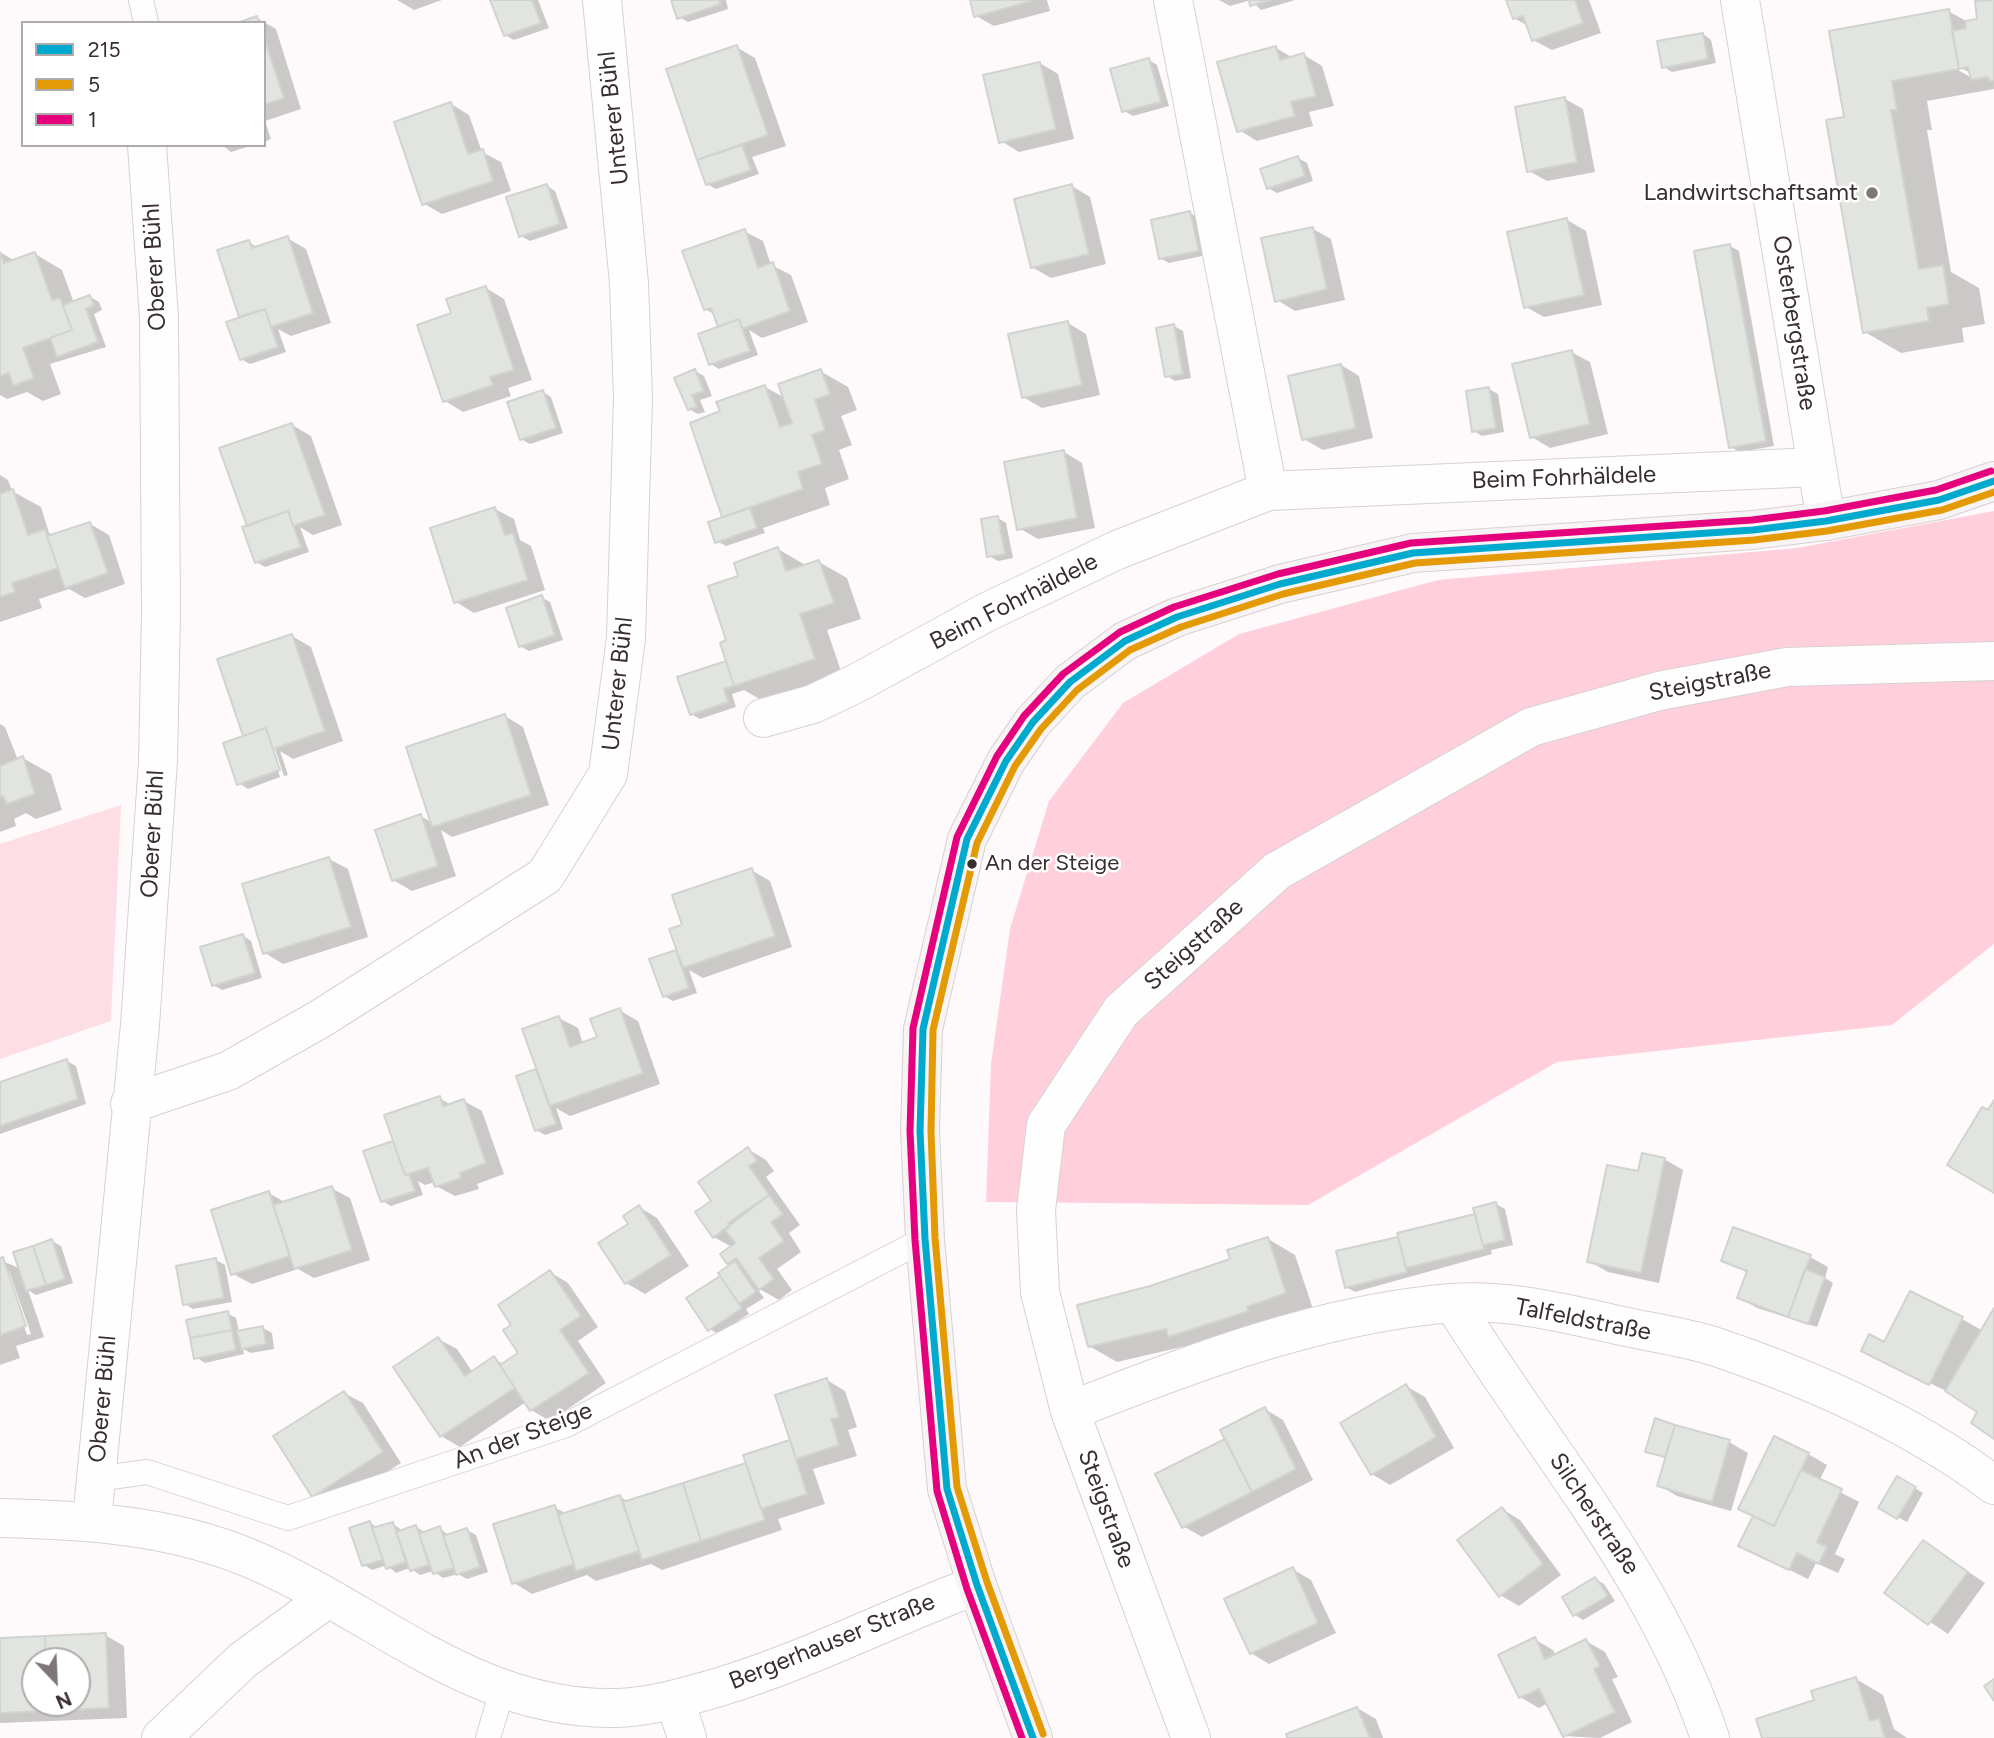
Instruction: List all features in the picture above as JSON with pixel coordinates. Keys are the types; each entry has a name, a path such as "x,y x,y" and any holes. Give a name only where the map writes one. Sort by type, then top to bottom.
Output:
{"main road":[{"path":"1032,1738 977,1585 947,1489 925,1239 920,1131 923,1029 967,839 1006,761 1033,722 1070,682 1125,641 1177,617 1280,584 1413,554 1753,530 1826,522 1939,500 1994,481"}],"street":[{"name":"Unterer Bühl","path":"130,1104 228,1071 320,1019 545,876 608,774 625,638 633,398 628,269 602,0"},
{"path":"1173,0 1268,491"},
{"name":"Osterbergstraße","path":"1740,0 1826,522"},
{"name":"Oberer Bühl","path":"92,1520 149,905 158,761 161,613 159,318 148,147"},
{"name":"Beim Fohrhäldele","path":"763,718 813,704 988,612 1117,550 1268,491 1817,467"},
{"name":"Steigstraße","path":"1191,1738 1070,1411 1041,1292 1036,1210 1046,1125 1121,1011 1277,871 1531,726 1658,691 1787,667 1994,661"},
{"name":"Talfeldstraße","path":"1070,1411 1146,1381 1284,1336 1373,1313 1453,1303 1539,1307 1714,1347 1867,1406 1994,1485"},
{"name":"Silcherstraße","path":"1453,1303 1499,1377 1630,1564 1665,1628 1710,1738"},
{"name":"Bergerhauser Straße","path":"0,1518 92,1520 189,1537 250,1559 328,1598 414,1649 502,1691 562,1704 618,1708 674,1700 774,1671 977,1585"},
{"path":"161,1738 243,1660 328,1598"},
{"path":"674,1700 687,1738"}],"lane":[{"path":"141,0 146,21"},
{"name":"An der Steige","path":"96,1479 147,1472 288,1518 565,1425 925,1239"},
{"path":"488,1738 502,1691"}],"shaded area":[{"path":"1994,511 1994,944 1892,1025 1557,1062 1308,1205 986,1202 991,1064 1010,929 1049,801 1123,703 1239,634 1438,580 1797,548"},
{"path":"121,805 111,1021 0,1059 0,844"}],"building":[{"path":"490,0 532,0 541,23 504,36"},
{"path":"671,0 719,0 721,4 677,19"},
{"path":"970,0 1032,0 1032,1 974,17"},
{"path":"1249,0 1271,0 1250,6"},
{"path":"1506,0 1575,0 1583,23 1532,41 1523,16 1513,19"},
{"path":"1994,0 1994,80 1989,81 1988,77 1971,80 1968,67 1959,69 1952,31 1966,28 1965,21 1977,19 1975,1"},
{"name":"Landwirtschaftsamt","path":"1949,9 1959,69 1892,81 1897,110 1891,110 1919,269 1943,265 1949,304 1927,308 1929,321 1863,333 1826,120 1844,117 1829,31"},
{"path":"257,16 258,21 243,21"},
{"path":"1703,33 1708,59 1662,68 1657,41"},
{"path":"266,44 284,98 266,104"},
{"path":"737,45 768,135 697,160 666,69"},
{"path":"1276,46 1280,60 1304,53 1316,96 1291,102 1295,116 1237,132 1217,62"},
{"path":"1149,58 1161,102 1122,112 1110,69"},
{"path":"1040,62 1056,129 999,143 983,75"},
{"path":"1565,97 1577,162 1527,172 1515,107"},
{"path":"451,102 468,154 483,149 493,181 422,205 394,122"},
{"path":"742,145 751,170 706,185 697,160"},
{"path":"1298,156 1305,176 1267,189 1260,169"},
{"path":"547,184 560,224 519,237 506,197"},
{"path":"1072,184 1089,254 1031,268 1014,199"},
{"path":"1190,211 1199,251 1159,259 1151,220"},
{"path":"1567,218 1584,295 1524,308 1507,232"},
{"path":"1313,227 1327,289 1275,302 1261,238"},
{"path":"745,229 758,268 773,262 790,311 742,329 739,319 718,327 711,308 704,310 682,251"},
{"path":"288,236 313,313 271,327 265,309 239,317 217,250 249,240 252,248"},
{"path":"1730,244 1766,441 1729,448 1694,251"},
{"path":"0,252 4,263 35,252 52,300 60,298 72,330 23,348 34,378 13,386 9,373 0,376"},
{"path":"486,286 514,370 490,377 493,385 443,402 417,325 451,313 446,299"},
{"path":"90,295 94,305 86,309 98,342 57,357 50,338 72,330 63,305"},
{"path":"265,309 278,347 240,360 226,322"},
{"path":"739,319 750,351 709,365 698,334"},
{"path":"1068,321 1082,385 1022,398 1008,334"},
{"path":"1174,324 1183,374 1165,377 1156,328"},
{"path":"1572,350 1590,424 1530,438 1512,364"},
{"path":"1341,364 1356,428 1302,440 1288,376"},
{"path":"695,369 704,391 692,395 697,407 688,410 674,378"},
{"path":"821,369 830,394 815,400 825,430 812,435 822,464 798,472 803,489 722,517 690,423 720,411 716,402 765,385 780,427 792,423 778,384"},
{"path":"1489,387 1496,428 1472,432 1466,391"},
{"path":"543,390 556,428 520,440 507,402"},
{"path":"292,423 325,515 293,526 288,511 247,526 219,448"},
{"path":"1064,450 1077,518 1017,530 1004,462"},
{"path":"13,489 28,535 45,529 58,568 12,583 15,592 0,597 0,494"},
{"path":"495,507 505,535 513,533 528,580 454,603 430,528"},
{"path":"750,508 757,528 715,543 708,522"},
{"path":"288,511 301,547 255,563 242,527"},
{"path":"998,516 1005,554 987,557 981,519"},
{"path":"90,522 108,573 65,588 47,536"},
{"path":"778,547 786,571 819,560 834,603 800,614 815,659 734,686 720,643 726,640 708,586 738,576 734,563"},
{"path":"542,595 555,635 519,647 506,608"},
{"path":"292,634 325,731 273,749 266,728 243,736 217,659"},
{"path":"726,661 734,686 724,689 728,702 690,715 677,677"},
{"path":"505,714 531,795 432,827 406,747"},
{"path":"266,728 280,770 237,785 223,743"},
{"path":"23,756 35,794 7,804 3,796 0,797 0,766"},
{"path":"421,814 438,866 392,881 375,830"},
{"path":"329,857 351,927 263,954 242,884"},
{"path":"752,868 775,936 683,968 669,929 682,925 672,895"},
{"path":"243,934 255,973 212,986 200,947"},
{"path":"676,950 689,988 663,997 649,959"},
{"path":"620,1008 643,1073 550,1106 522,1029 559,1016 570,1047 597,1037 590,1019"},
{"path":"67,1059 78,1099 0,1126 0,1082"},
{"path":"536,1069 556,1124 535,1131 516,1076"},
{"path":"440,1096 443,1106 464,1099 486,1163 460,1173 461,1178 435,1187 428,1168 405,1175 384,1115"},
{"path":"1994,1100 1994,1193 1947,1165 1982,1107 1988,1110"},
{"path":"393,1141 405,1175 409,1174 415,1191 381,1202 363,1151"},
{"path":"748,1147 757,1161 749,1166 769,1195 713,1238 695,1212 711,1201 698,1182"},
{"path":"1642,1153 1665,1158 1641,1273 1587,1262 1607,1165 1638,1171"},
{"path":"332,1186 352,1250 294,1269 273,1205"},
{"path":"269,1191 290,1256 231,1275 211,1210"},
{"path":"769,1195 783,1214 771,1222 784,1241 759,1258 774,1279 759,1290 736,1258 727,1264 720,1254 735,1243 725,1230 730,1226 728,1223"},
{"path":"1496,1202 1505,1240 1483,1245 1473,1208"},
{"path":"639,1205 671,1255 625,1284 598,1243 628,1224 623,1216"},
{"path":"1475,1214 1484,1249 1406,1268 1397,1233"},
{"path":"1733,1227 1811,1255 1788,1317 1737,1298 1747,1271 1721,1261"},
{"path":"1268,1237 1286,1293 1247,1307 1249,1311 1168,1337 1166,1329 1088,1347 1077,1305 1150,1286 1230,1259 1227,1250"},
{"path":"1398,1237 1407,1272 1345,1288 1336,1251"},
{"path":"52,1239 65,1279 46,1285 33,1246"},
{"path":"33,1246 46,1285 26,1291 13,1252"},
{"path":"3,1257 26,1326 0,1335 0,1258"},
{"path":"216,1258 224,1298 183,1305 176,1266"},
{"path":"735,1261 756,1292 739,1304 718,1273"},
{"path":"1805,1269 1825,1277 1808,1324 1788,1317"},
{"path":"550,1270 581,1316 560,1330 589,1373 530,1411 500,1365 518,1353 503,1330 511,1325 498,1305"},
{"path":"720,1276 742,1308 708,1331 686,1298"},
{"path":"1910,1291 1963,1317 1929,1385 1861,1351 1869,1334 1884,1342"},
{"path":"1994,1308 1994,1439 1971,1423 1977,1412 1945,1391"},
{"path":"228,1311 232,1330 190,1338 186,1320"},
{"path":"263,1326 266,1344 241,1349 237,1331"},
{"path":"232,1330 236,1350 194,1359 190,1338"},
{"path":"438,1337 465,1376 494,1356 515,1388 440,1437 393,1367"},
{"path":"827,1378 839,1417 831,1419 839,1445 796,1459 775,1395"},
{"path":"1406,1384 1436,1437 1371,1475 1340,1423"},
{"path":"344,1391 383,1452 312,1497 273,1436"},
{"path":"1265,1407 1296,1469 1252,1492 1220,1430"},
{"path":"1655,1418 1675,1425 1665,1457 1645,1452"},
{"path":"1675,1425 1730,1440 1712,1502 1657,1486"},
{"path":"1774,1436 1809,1453 1774,1526 1738,1509"},
{"path":"1225,1439 1252,1492 1182,1528 1155,1474"},
{"path":"790,1440 807,1494 761,1509 743,1455"},
{"path":"746,1463 765,1520 701,1541 683,1483"},
{"path":"1801,1470 1842,1489 1817,1542 1827,1547 1819,1564 1797,1553 1789,1570 1738,1546 1753,1516 1774,1526"},
{"path":"1897,1476 1916,1487 1897,1519 1878,1508"},
{"path":"683,1483 701,1541 642,1560 623,1502"},
{"path":"620,1495 639,1551 576,1571 558,1515"},
{"path":"555,1505 574,1564 512,1584 493,1524"},
{"path":"1502,1507 1543,1564 1499,1597 1457,1540"},
{"path":"370,1521 383,1560 362,1566 349,1528"},
{"path":"393,1522 406,1562 386,1569 372,1528"},
{"path":"416,1525 429,1565 410,1571 396,1532"},
{"path":"440,1526 454,1568 433,1574 419,1534"},
{"path":"467,1528 480,1567 456,1575 443,1536"},
{"path":"1923,1540 1968,1572 1928,1625 1884,1593"},
{"path":"1293,1567 1318,1623 1250,1654 1224,1599"},
{"path":"1595,1577 1608,1596 1573,1616 1562,1597"},
{"path":"106,1633 109,1708 91,1709 91,1647 45,1647 45,1636"},
{"path":"45,1636 45,1647 21,1647 21,1712 0,1713 0,1638"},
{"path":"1535,1637 1545,1659 1586,1639 1600,1666 1594,1669 1615,1712 1563,1737 1539,1689 1519,1698 1498,1655"},
{"path":"1856,1677 1870,1721 1879,1718 1885,1738 1762,1738 1756,1719 1814,1700 1811,1691"},
{"path":"1994,1679 1994,1701 1984,1686"},
{"path":"1357,1707 1370,1738 1287,1738 1286,1734"}],"transit line":[{"name":"1","path":"1022,1738 967,1589 937,1491 915,1240 910,1131 913,1028 957,837 997,756 1024,716 1063,674 1120,632 1174,607 1278,574 1411,543 1752,520 1824,511 1936,490 1991,471"},
{"name":"215","path":"1033,1738 977,1585 947,1489 925,1239 920,1131 923,1029 967,839 1006,761 1033,722 1070,682 1125,641 1177,617 1280,584 1413,553 1753,530 1826,521 1939,500 1994,481"},
{"name":"5","path":"1043,1734 987,1582 957,1487 935,1238 931,1131 933,1030 977,843 1015,766 1041,729 1077,690 1130,650 1181,627 1283,594 1415,563 1754,540 1827,531 1942,510 1994,492"}],"place":[{"name":"Landwirtschaftsamt","path":"1872,193"},
{"name":"An der Steige","path":"972,864"}]}
